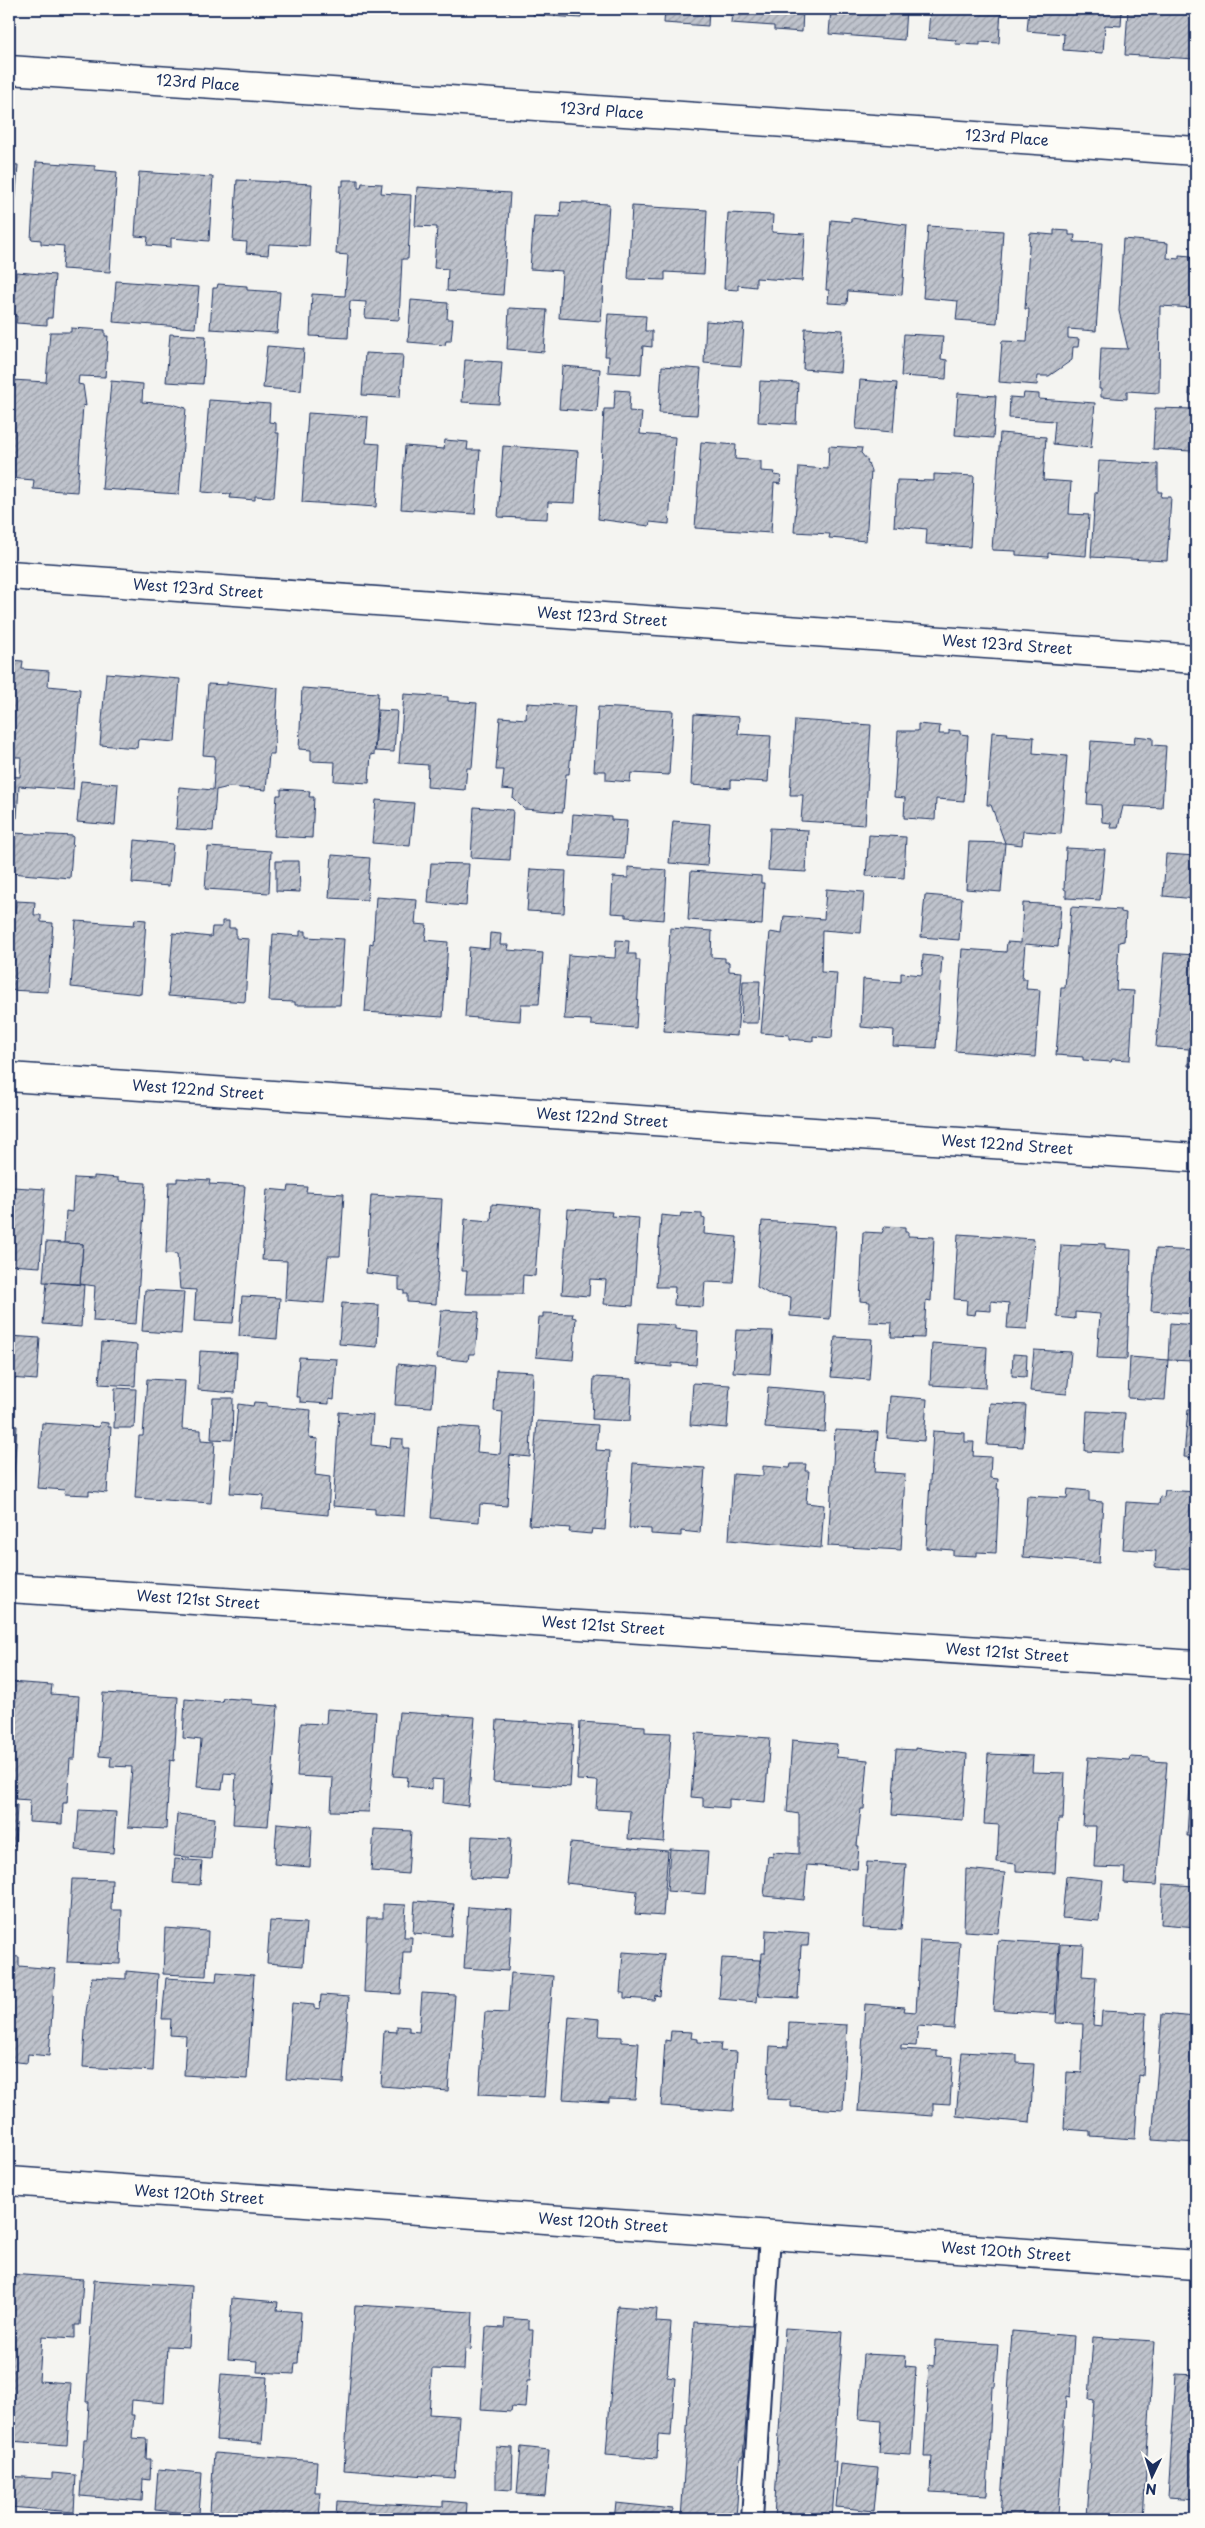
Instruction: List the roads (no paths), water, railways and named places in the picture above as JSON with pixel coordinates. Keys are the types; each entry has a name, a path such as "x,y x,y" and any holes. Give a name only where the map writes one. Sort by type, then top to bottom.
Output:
{"street":[{"name":"123rd Place","path":"9,70 1196,151"},
{"name":"West 123rd Street","path":"9,576 1196,658"},
{"name":"West 122nd Street","path":"9,1077 1196,1158"},
{"name":"West 121st Street","path":"9,1588 1196,1665"},
{"name":"West 120th Street","path":"9,2181 1196,2265"}],"lane":[{"path":"752,2519 770,2235"}]}
